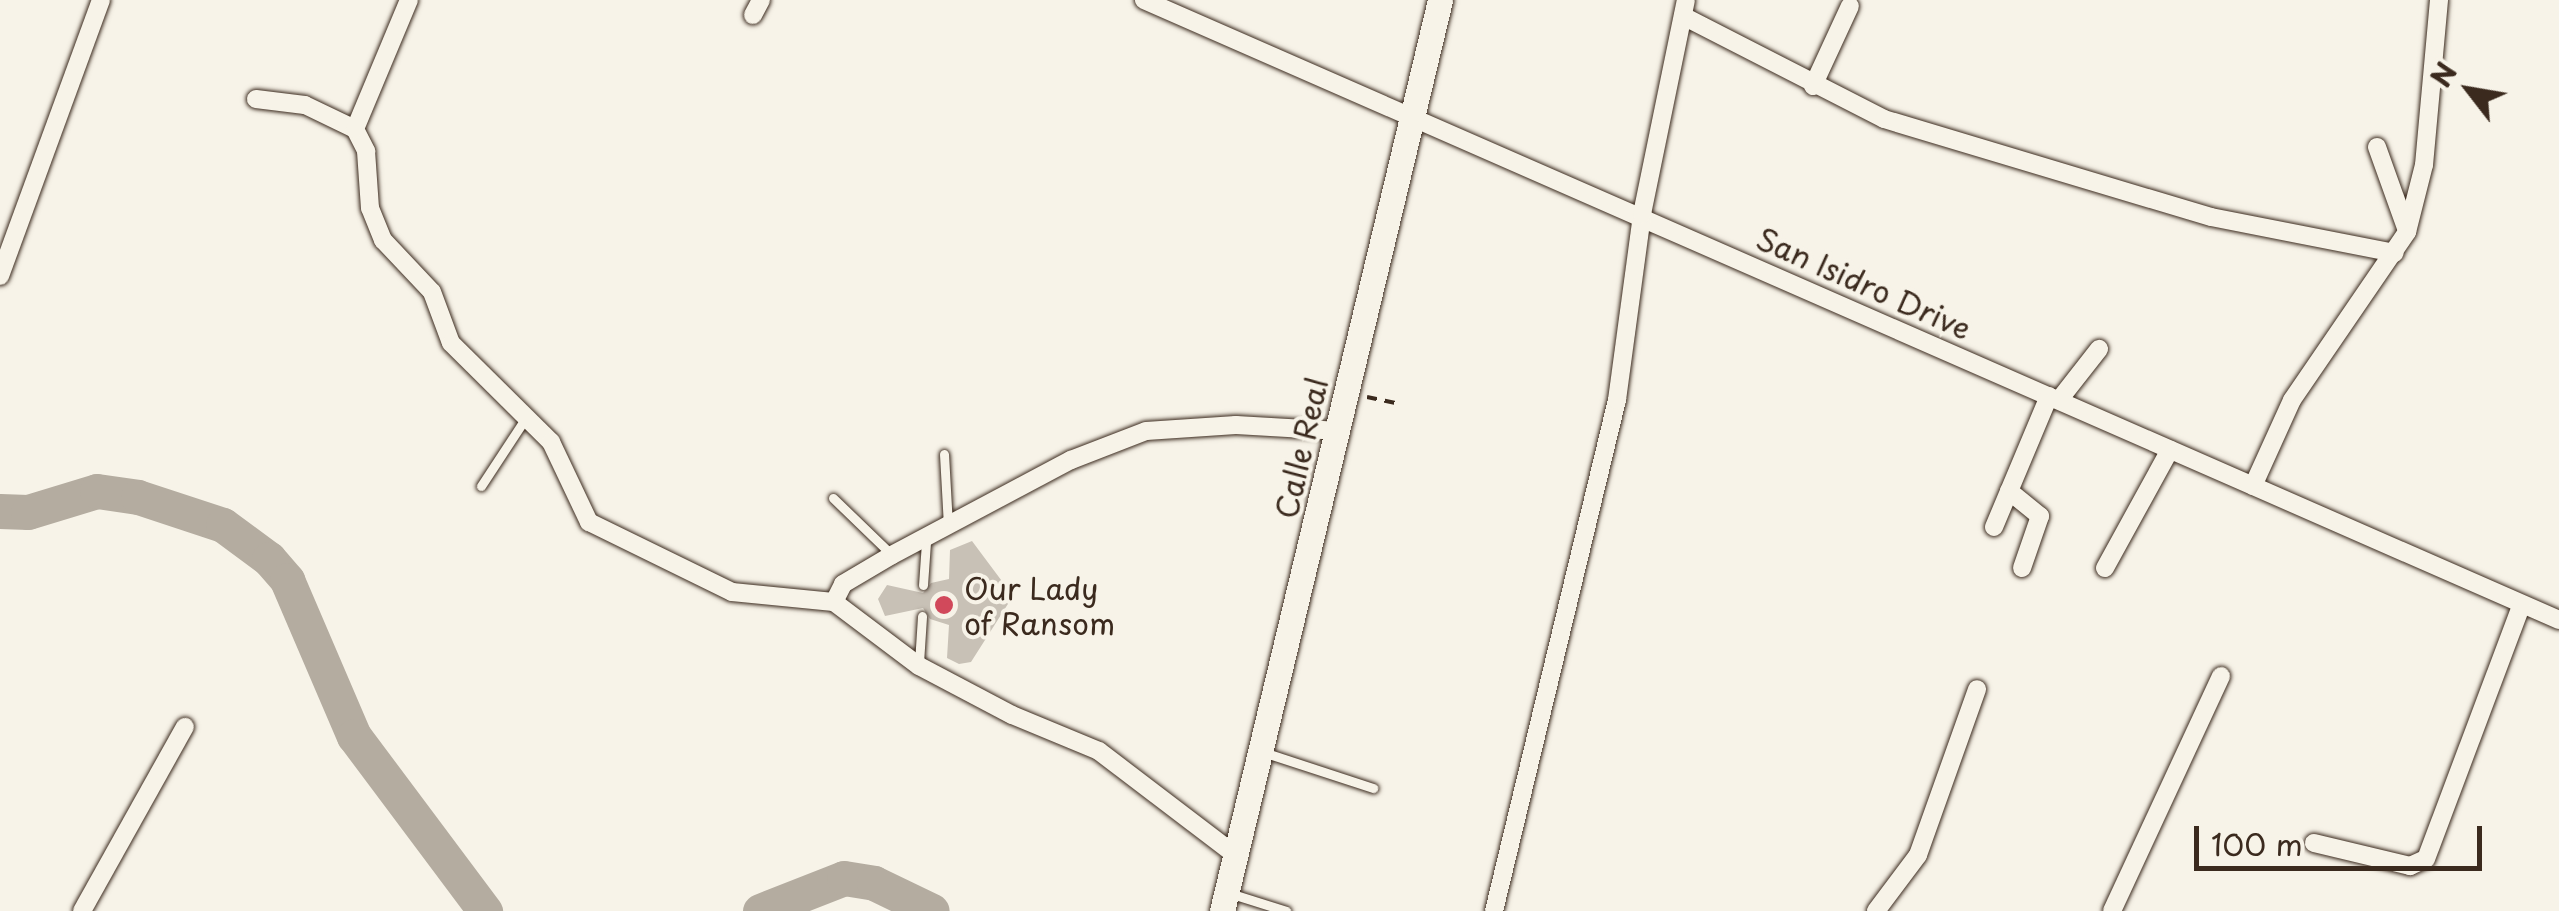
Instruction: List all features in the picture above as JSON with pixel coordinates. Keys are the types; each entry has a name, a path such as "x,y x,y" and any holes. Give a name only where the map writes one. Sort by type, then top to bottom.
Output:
{"street":[{"path":"0,276 101,0"},
{"path":"355,129 409,0"},
{"name":"San Isidro Drive","path":"1144,0 1642,214 2559,620"},
{"name":"Calle Real","path":"1224,902 1415,118 1440,0"},
{"path":"2252,486 2292,400 2407,232 2424,165 2439,0"},
{"path":"1813,86 1850,6"},
{"path":"1494,911 1617,400 1642,214 1685,8 1813,86 1884,119 2130,195 2394,252"},
{"path":"256,100 305,104 355,129 366,150 370,208 383,240 432,292 451,343 529,414 551,442 577,506 622,543 732,592 834,602 919,666 1099,751 1234,854"},
{"path":"2377,146 2407,232"},
{"path":"1994,528 2054,398 2100,349"},
{"path":"834,602 844,584 892,555 926,542 1071,460 1146,431 1236,425 1340,431"},
{"path":"2105,568 2170,450"},
{"path":"2009,491 2040,516 2022,568"},
{"path":"2314,842 2410,866 2426,859 2522,604"},
{"path":"2112,911 2221,676"},
{"path":"1876,911 1918,855 1978,689"},
{"path":"82,911 184,727"}],"lane":[{"path":"482,486 529,414"},
{"path":"944,454 949,529"},
{"path":"833,498 892,555"},
{"path":"923,585 926,542"},
{"path":"919,666 922,616"},
{"path":"1260,751 1373,788"},
{"path":"1224,902 1286,911"}],"path":[{"path":"1348,393 1400,404"}],"building":[{"name":"Our Lady of Ransom","path":"972,541 1013,596 971,662 959,664 947,658 949,625 930,619 923,608 885,616 878,599 887,585 923,593 931,583 949,579 950,550"}],"waterway":[{"path":"0,511 28,512 97,491 138,497 223,525 269,559 287,580 354,736 485,911"},
{"path":"760,911 844,878 874,883 932,911"}],"place":[{"name":"Our Lady of Ransom","path":"944,605"}]}
